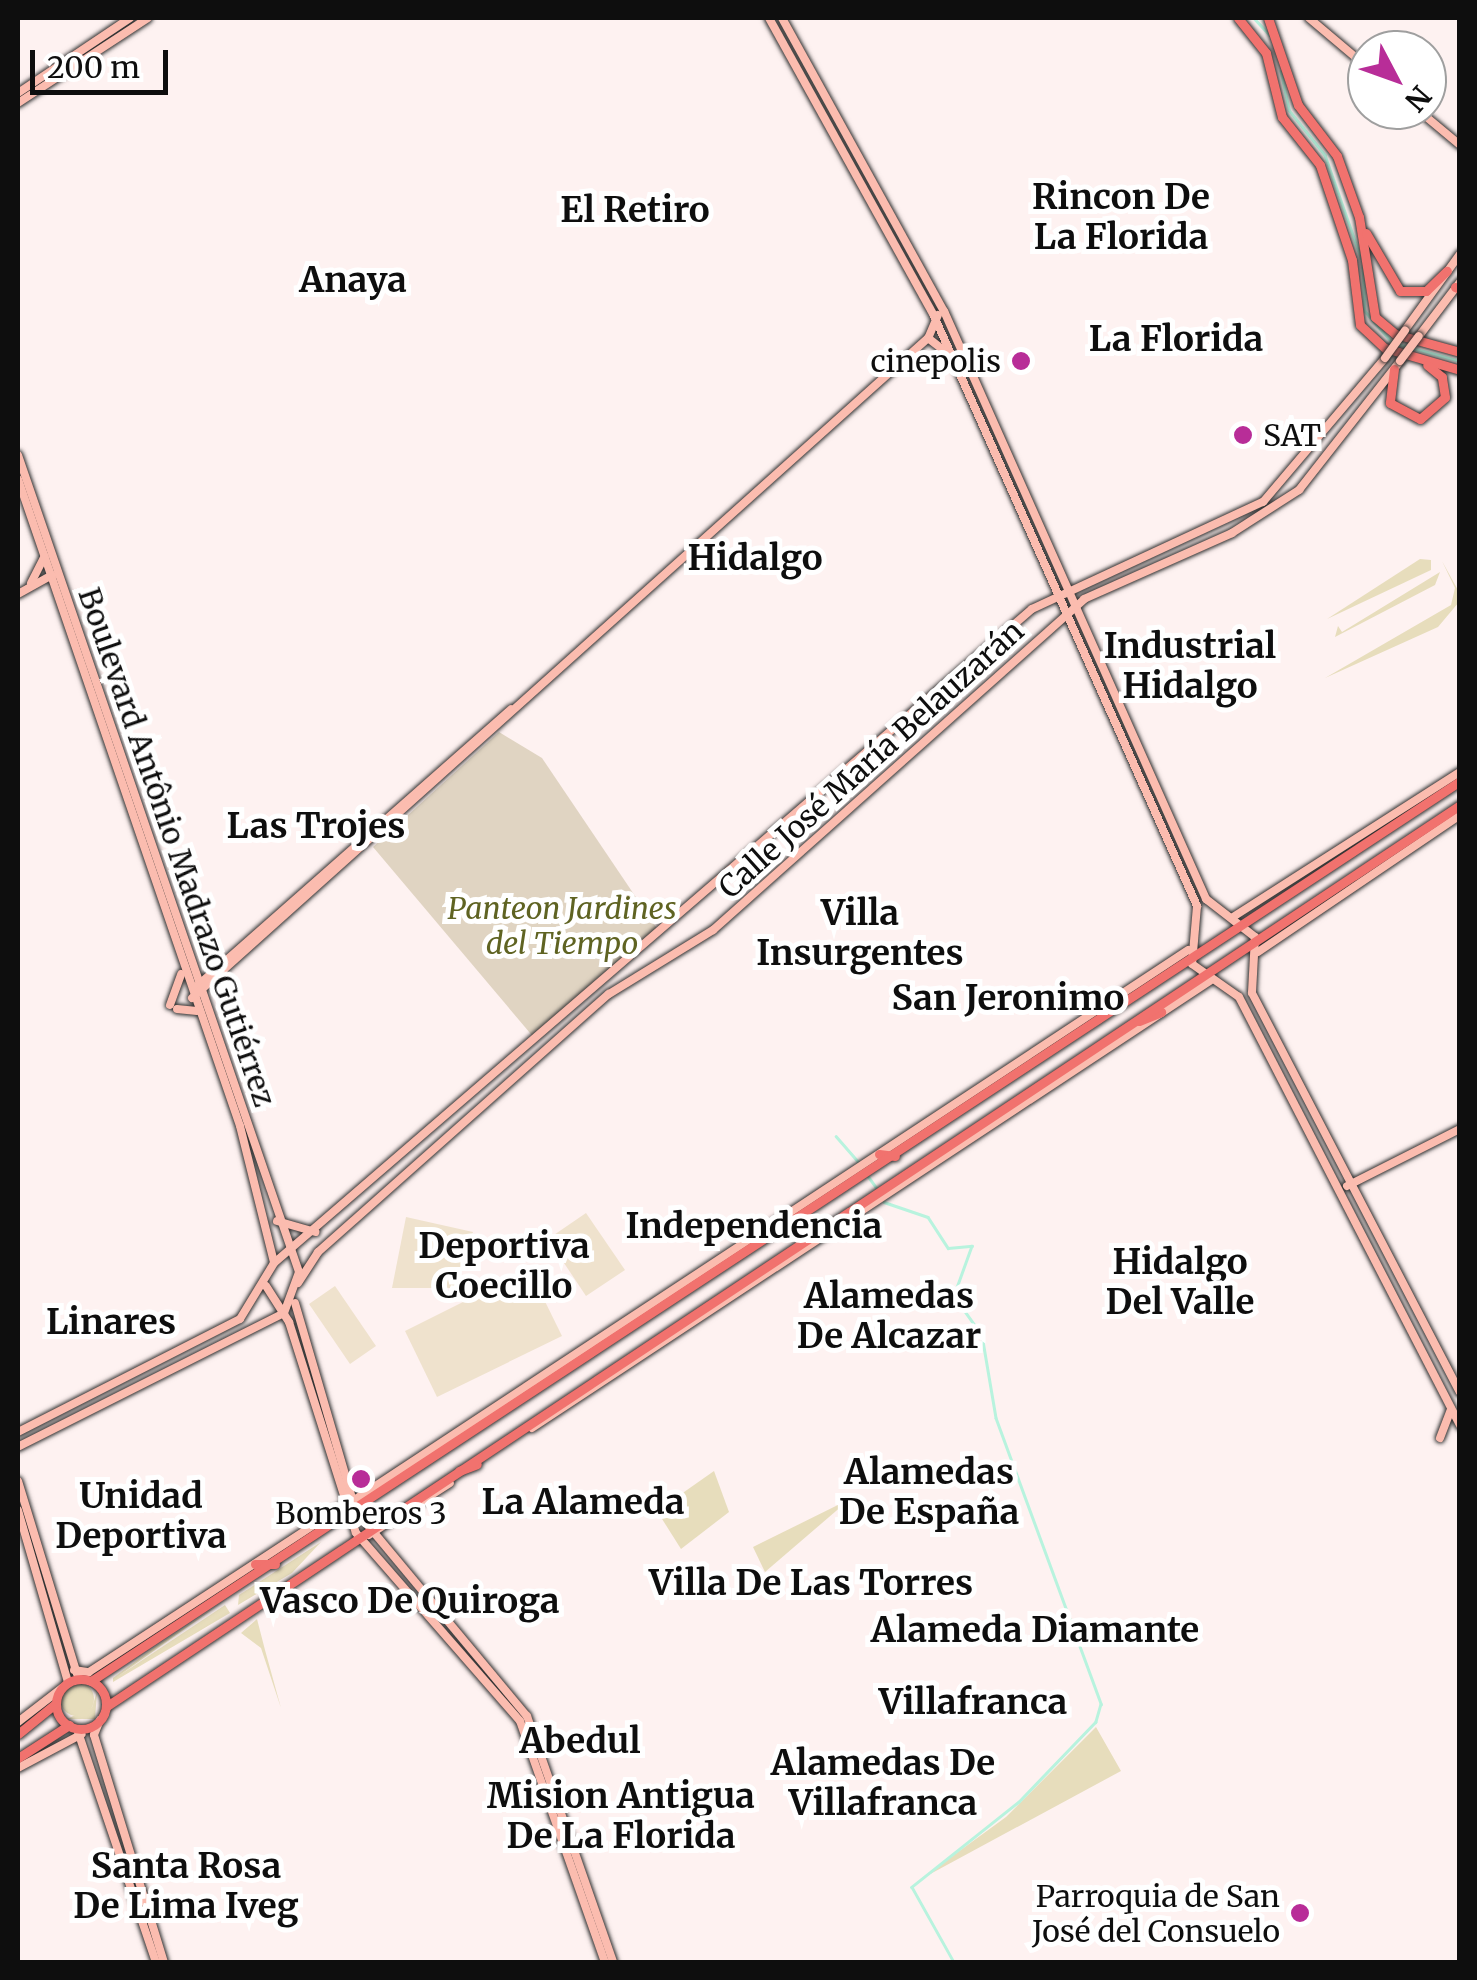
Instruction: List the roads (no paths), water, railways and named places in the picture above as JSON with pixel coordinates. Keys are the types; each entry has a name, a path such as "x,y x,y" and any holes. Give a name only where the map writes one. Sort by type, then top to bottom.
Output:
{"main road":[{"path":"1238,18 1266,53 1282,117 1320,165 1352,260 1357,319 1385,348 1460,370"},
{"path":"1268,18 1298,105 1337,156 1359,217 1397,290 1422,292 1447,271"},
{"path":"1359,217 1379,324 1460,352"},
{"path":"1397,365 1393,408 1430,416 1444,382 1417,358"},
{"path":"1428,792 1457,783"},
{"path":"828,1229 812,1218 865,1169 895,1156 1128,1001 1237,919 1280,898 1392,821 1457,783"},
{"path":"795,1246 828,1229 856,1205 880,1193 1168,996 1208,979 1258,947 1290,918 1406,845 1460,805"},
{"path":"1328,892 1356,883"},
{"path":"1257,906 1280,898"},
{"path":"1280,898 1290,918"},
{"path":"1150,986 1170,983 1168,996"},
{"path":"1107,1004 1128,1001"},
{"path":"1122,1028 1162,1012"},
{"path":"880,1154 895,1156"},
{"path":"91,1682 274,1567 349,1509 499,1418 654,1308 834,1197"},
{"path":"844,1221 856,1205"},
{"path":"767,1241 779,1221"},
{"path":"18,1760 100,1720 110,1703 255,1600 362,1534 738,1282 788,1256 807,1230 791,1226"},
{"path":"699,1318 738,1282"},
{"path":"493,1443 516,1423 499,1418"},
{"path":"410,1500 400,1489 438,1452"},
{"path":"442,1477 477,1464"},
{"path":"294,1575 326,1549 313,1540"},
{"path":"256,1564 274,1567"},
{"path":"244,1608 231,1599 274,1567"},
{"path":"150,1633 148,1649 111,1683 168,1663 190,1644"},
{"path":"18,1760 29,1742 18,1736 57,1701 65,1685 77,1674 91,1682 110,1703"},
{"path":"57,1701 77,1730"},
{"path":"18,1760 35,1755"}],"street":[{"path":"18,94 130,18"},
{"path":"18,103 148,18"},
{"path":"654,1308 779,1221 865,1169 880,1154 1189,953 1198,924 934,316 769,18"},
{"path":"782,18 962,352 1073,604 1221,914"},
{"path":"1308,18 1347,50"},
{"path":"18,1432 240,1319 266,1286 274,1263 320,1231 1040,604 1264,502 1385,358 1460,254"},
{"path":"1073,604 1266,515 1310,478 1458,286"},
{"path":"194,992 906,361 928,338 934,316"},
{"path":"934,316 962,352"},
{"path":"928,338 933,348 953,359"},
{"path":"906,361 933,348"},
{"path":"953,359 962,352"},
{"name":"Boulevard Antônio Madrazo Gutiérrez","path":"18,455 186,970"},
{"name":"Boulevard Antônio Madrazo Gutiérrez","path":"18,479 298,1283"},
{"path":"28,587 45,556"},
{"path":"18,594 52,575"},
{"path":"1040,604 1047,576"},
{"path":"1073,604 1087,580"},
{"name":"Calle José María Belauzarán","path":"298,1283 311,1258 634,973 717,926 1065,616 1073,604"},
{"path":"1053,626 1072,631"},
{"path":"1237,919 1392,821 1460,772"},
{"path":"1460,815 1406,845 1258,947 1252,972 1252,992 1460,1392"},
{"path":"1392,821 1406,845"},
{"path":"1198,924 1221,914 1237,919 1258,947"},
{"path":"1189,953 1208,979 1227,986 1339,1190 1460,1425"},
{"path":"186,970 213,977 202,1012 174,1007 186,970"},
{"path":"1227,986 1252,972"},
{"path":"362,1534 477,1464 844,1221 880,1193 1208,979"},
{"name":"Boulevard Antônio Madrazo Gutiérrez","path":"202,1012 257,1178 274,1263"},
{"path":"1339,1190 1460,1128"},
{"path":"363,1193 372,1203"},
{"path":"276,1220 320,1231"},
{"path":"18,1447 284,1314 298,1283"},
{"path":"266,1286 284,1314 349,1509 362,1534 515,1712 605,1962"},
{"path":"294,1299 349,1509"},
{"path":"438,1452 623,1329"},
{"path":"178,1353 182,1366"},
{"path":"1440,1438 1451,1410"},
{"path":"18,1482 77,1674 86,1674 349,1509"},
{"path":"18,1510 65,1685 18,1722"},
{"path":"362,1534 527,1716 613,1962"},
{"path":"168,1663 251,1613 255,1600"},
{"path":"100,1720 94,1735 160,1962"},
{"path":"35,1755 77,1730 160,1962"}],"waterway":[{"path":"1254,18 1270,35"},
{"path":"1281,71 1289,110 1325,155 1361,258"},
{"path":"1363,266 1365,311 1391,341"},
{"path":"1398,344 1460,361"},
{"path":"836,1136 861,1165"},
{"path":"868,1176 878,1190"},
{"path":"884,1202 928,1217 948,1248 972,1246 954,1296 982,1335 996,1418 1101,1704 1096,1722 1019,1802 912,1887 954,1962"}],"place":[{"name":"cinepolis","path":"1021,361"},
{"name":"SAT","path":"1243,435"},
{"name":"Bomberos 3","path":"361,1479"},
{"name":"Parroquia de San José del Consuelo","path":"1300,1913"}],"district":[{"name":"El Retiro","path":"635,210"},
{"name":"Rincon De La Florida","path":"1121,217"},
{"name":"Anaya","path":"353,280"},
{"name":"La Florida","path":"1176,339"},
{"name":"Hidalgo","path":"755,558"},
{"name":"Industrial Hidalgo","path":"1190,666"},
{"name":"Las Trojes","path":"316,826"},
{"name":"Villa Insurgentes","path":"860,933"},
{"name":"San Jeronimo","path":"1008,998"},
{"name":"Independencia","path":"754,1226"},
{"name":"Deportiva Coecillo","path":"504,1266"},
{"name":"Hidalgo Del Valle","path":"1180,1282"},
{"name":"Alamedas De Alcazar","path":"889,1316"},
{"name":"Linares","path":"111,1322"},
{"name":"Alamedas De España","path":"929,1492"},
{"name":"La Alameda","path":"583,1502"},
{"name":"Unidad Deportiva","path":"141,1516"},
{"name":"Villa De Las Torres","path":"811,1583"},
{"name":"Vasco De Quiroga","path":"410,1601"},
{"name":"Alameda Diamante","path":"1035,1630"},
{"name":"Villafranca","path":"973,1702"},
{"name":"Abedul","path":"580,1741"},
{"name":"Alamedas De Villafranca","path":"883,1783"},
{"name":"Mision Antigua De La Florida","path":"621,1816"},
{"name":"Santa Rosa De Lima Iveg","path":"186,1886"}],"park label":[{"name":"Panteon Jardines del Tiempo","path":"562,925"}]}
